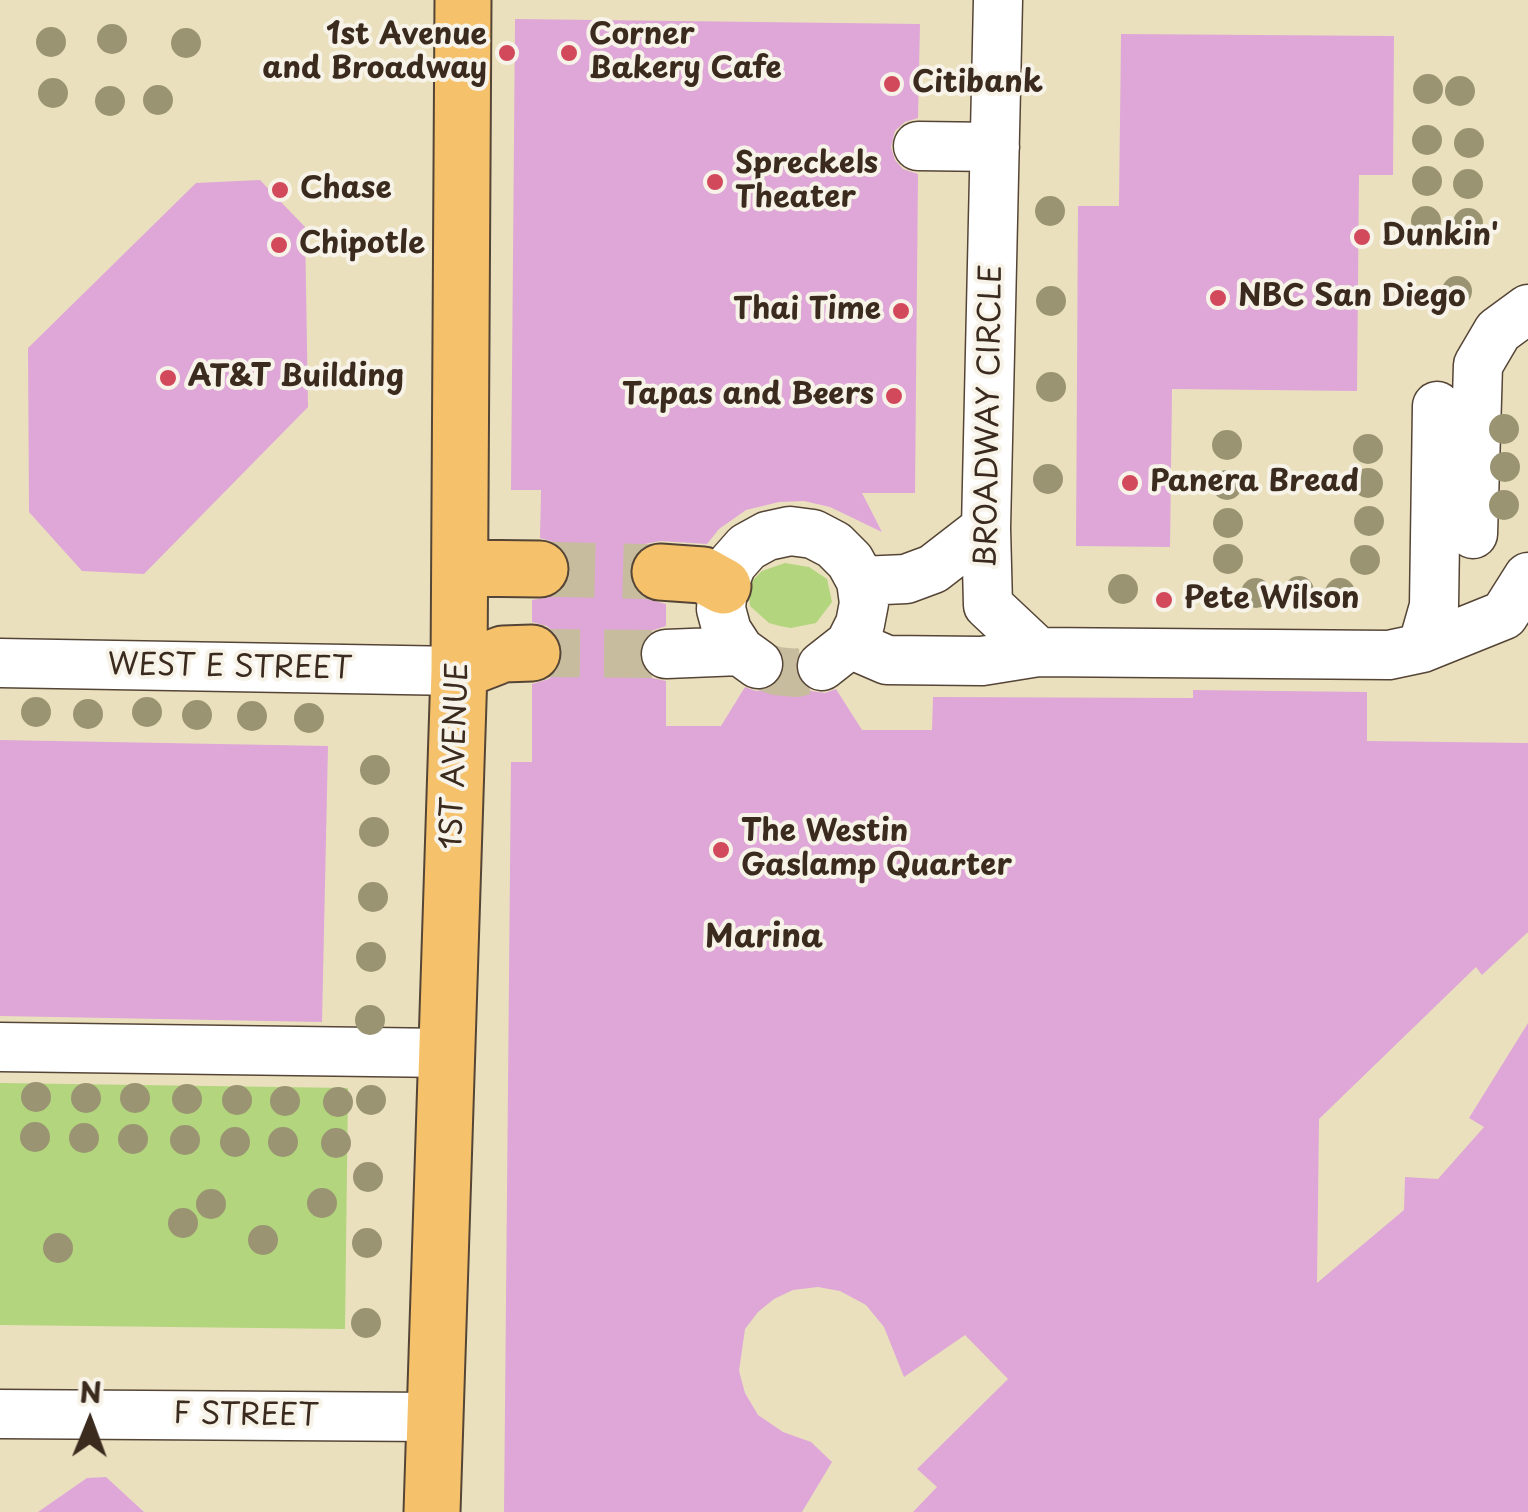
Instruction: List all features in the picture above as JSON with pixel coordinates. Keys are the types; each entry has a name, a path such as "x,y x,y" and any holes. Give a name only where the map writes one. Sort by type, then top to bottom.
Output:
{"main road":[{"name":"1ST AVENUE","path":"432,1512 459,672 463,0"},
{"path":"460,568 540,570"},
{"path":"660,572 702,575 723,586"},
{"path":"459,672 503,654 532,653"}],"street":[{"name":"BROADWAY CIRCLE","path":"998,0 986,528 988,605 1038,652"},
{"path":"918,146 995,148"},
{"path":"1473,534 1478,365 1498,331 1528,310"},
{"path":"1422,648 1434,606 1437,406"},
{"path":"861,582 906,579 933,569 986,528"},
{"path":"666,654 749,658 724,620 723,586 732,564 747,547 767,536 790,531 813,534 834,544 850,560 861,582 864,603 860,624 836,655 982,661 1038,652 1390,655 1422,648 1520,606"},
{"name":"WEST E STREET","path":"0,663 459,672"},
{"path":"0,1047 446,1052"},
{"name":"F STREET","path":"0,1414 433,1418"}],"green space":[{"path":"785,563 809,567 827,579 832,602 816,623 780,626 769,623 750,606 753,580 762,571"},
{"path":"0,1083 348,1088 345,1329 0,1325"}],"building":[{"path":"515,19 920,24 918,118 895,131 891,147 903,169 918,174 915,493 862,493 882,532 830,507 804,501 779,502 746,510 719,529 707,544 645,544 635,554 629,571 632,587 643,598 666,604 666,626 651,631 642,640 639,654 643,669 652,678 666,681 666,726 721,726 745,687 756,691 770,689 781,679 785,662 796,662 800,682 811,691 825,693 836,689 862,730 932,730 933,697 1193,698 1193,690 1367,692 1367,741 1528,743 1528,932 1482,975 1476,967 1319,1119 1317,1283 1404,1210 1405,1177 1438,1179 1484,1127 1469,1118 1528,1023 1528,1512 913,1512 937,1487 917,1469 1008,1379 965,1335 904,1377 884,1327 866,1305 840,1291 818,1287 793,1290 758,1312 745,1329 739,1371 745,1393 758,1415 783,1432 811,1442 832,1462 802,1512 504,1512 511,762 532,762 532,684 549,679 559,668 563,653 558,636 547,626 532,622 532,600 556,596 567,584 571,568 567,553 557,543 540,538 541,490 511,490"},
{"name":"NBC San Diego","path":"1121,34 1394,36 1393,175 1359,175 1357,391 1172,389 1170,547 1076,546 1078,206 1119,206"},
{"name":"AT&T Building","path":"260,180 305,227 308,407 144,574 82,571 29,512 28,348 196,183"},
{"path":"0,740 328,746 322,1022 0,1016"},
{"path":"106,1477 144,1512 38,1512 87,1478"}],"tunnel":[{"path":"540,569 660,572"},
{"path":"532,653 666,654"},
{"path":"758,664 797,673 822,666"}],"place":[{"name":"1st Avenue and Broadway","path":"507,53"},
{"name":"Corner Bakery Cafe","path":"569,53"},
{"name":"Citibank","path":"892,84"},
{"name":"Spreckels Theater","path":"715,182"},
{"name":"Chase","path":"280,190"},
{"name":"Dunkin'","path":"1362,237"},
{"name":"Chipotle","path":"279,245"},
{"name":"NBC San Diego","path":"1218,298"},
{"name":"Thai Time","path":"901,311"},
{"name":"AT&T Building","path":"168,378"},
{"name":"Tapas and Beers","path":"894,396"},
{"name":"Panera Bread","path":"1130,483"},
{"name":"Pete Wilson","path":"1164,600"},
{"name":"The Westin Gaslamp Quarter","path":"721,850"}],"district":[{"name":"Marina","path":"764,938"}]}
